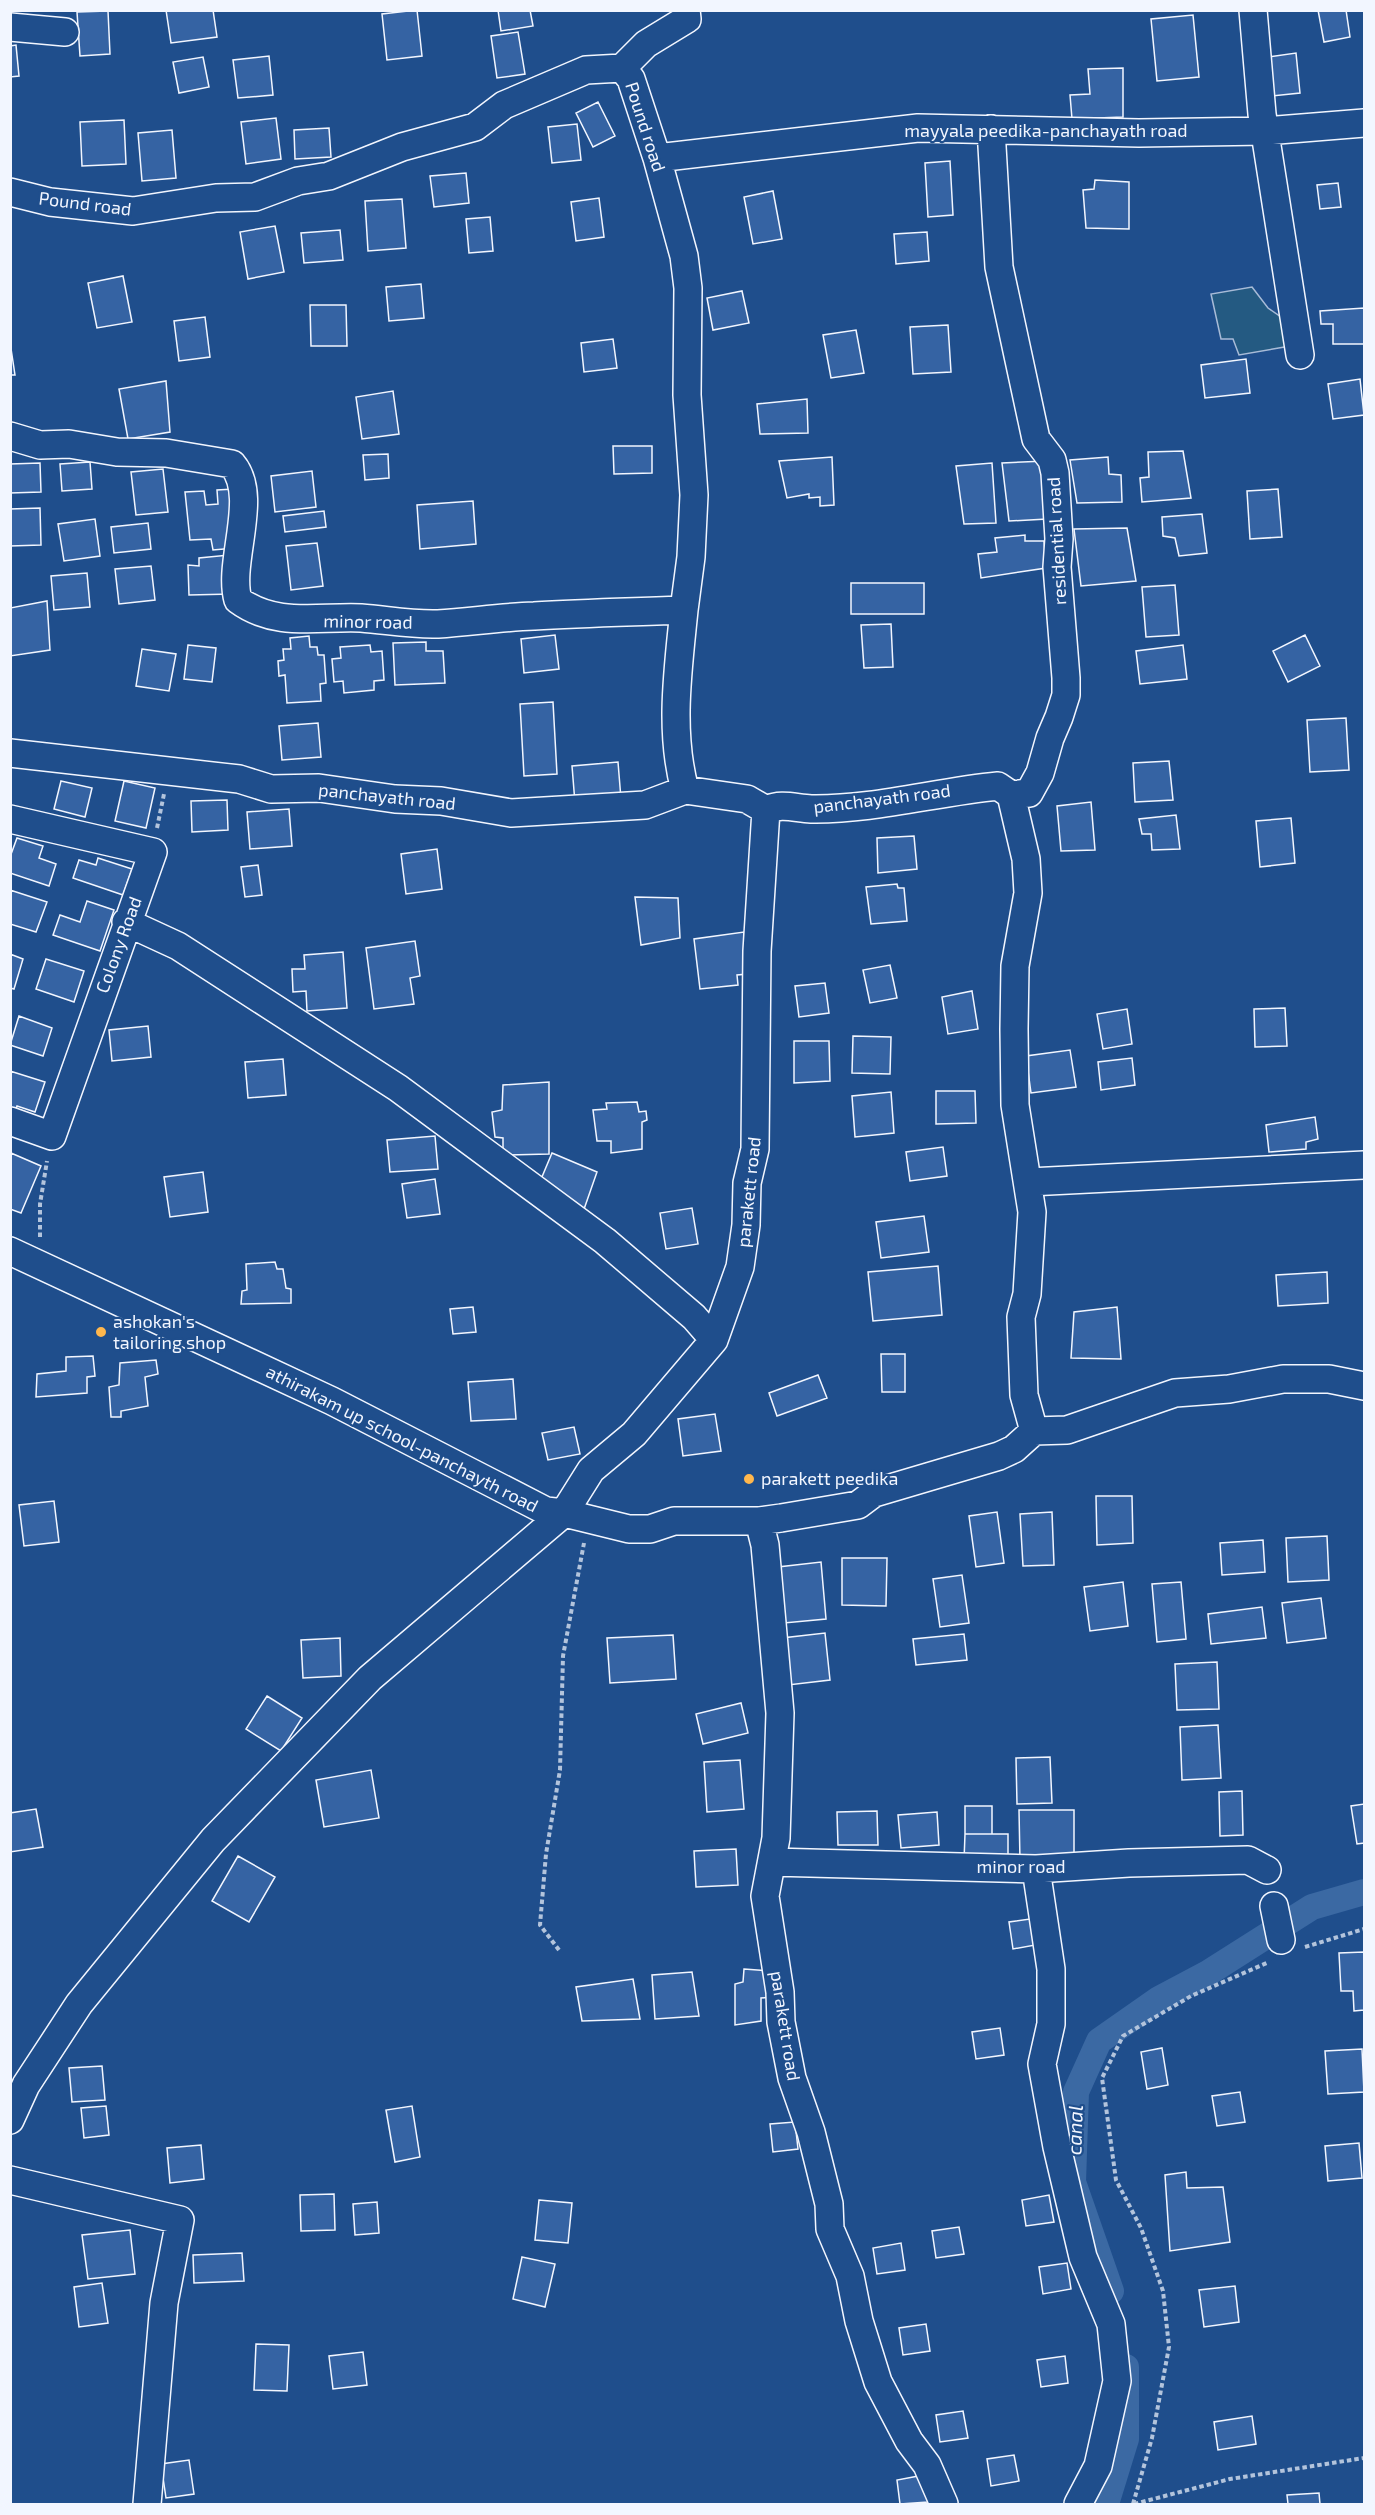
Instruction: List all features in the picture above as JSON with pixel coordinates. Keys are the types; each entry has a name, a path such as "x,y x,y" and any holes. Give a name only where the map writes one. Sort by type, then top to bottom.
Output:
{"street":[{"path":"622,68 646,45 687,19 686,10"},
{"path":"1253,10 1265,131 1300,355"},
{"path":"10,27 65,32"},
{"name":"Pound road","path":"10,192 50,202 133,211 216,198 255,197 298,181 329,176 402,147 475,126 504,105 586,70 622,68 631,79 657,158 684,256 688,288 687,395 694,495 691,557 684,610"},
{"name":"mayyala peedika-panchayath road","path":"657,158 918,128 1139,133 1265,131 1365,123"},
{"name":"residential road","path":"991,129 999,267 1036,439 1052,460 1055,474 1059,538 1057,567 1066,687 1066,695 1040,773 1029,793 1011,795"},
{"name":"minor road","path":"10,436 40,445 69,444 117,452 166,453 232,464 242,480 235,580 238,600 248,607 279,617 312,621 362,618 438,624 532,616 612,612 638,614 684,610"},
{"path":"684,610 675,731 679,767 685,790"},
{"name":"panchayath road","path":"10,753 239,779 271,789 319,788 395,799 441,801 511,813 645,805 685,790 747,799 766,810 776,805 811,809 881,803 998,786 1011,795"},
{"path":"1011,795 1026,859 1028,892 1015,966 1014,1029 1015,1105 1019,1140 1029,1182 1032,1248 1027,1294 1021,1317 1022,1359 1024,1395 1034,1431 1067,1430 1175,1393 1229,1389 1283,1378 1329,1379 1365,1386"},
{"name":"parakett road","path":"10,2120 26,2085 79,2004 213,1840 370,1678 577,1515 591,1470 634,1434 714,1340 740,1267 747,1183 755,1149 757,951 766,810"},
{"path":"10,819 153,852"},
{"name":"Colony Road","path":"52,1136 126,922 153,852"},
{"path":"126,922 178,946 398,1088 605,1241 694,1317 714,1340"},
{"path":"10,1121 52,1136"},
{"path":"1029,1182 1365,1165"},
{"name":"athirakam up school-panchayth road","path":"10,1251 332,1401 546,1511 577,1515 629,1529 650,1529 674,1521 759,1521 858,1505 874,1493 999,1456 1014,1449 1034,1431"},
{"name":"parakett road","path":"759,1521 765,1545 780,1713 779,1779 772,1862 765,1896 780,1992 781,2022 792,2078 811,2132 829,2204 830,2229 850,2277 859,2320 878,2382 909,2441 927,2465 944,2505"},
{"name":"minor road","path":"772,1862 1036,1869 1129,1863 1248,1860 1267,1870"},
{"path":"1036,1869 1051,1969 1052,2024 1042,2064 1057,2147 1083,2257 1112,2324 1117,2381 1098,2466 1078,2505"},
{"path":"1274,1906 1277,1950"},
{"path":"10,2181 180,2220 164,2302 147,2505"}],"path":[{"path":"153,852 168,772"},
{"path":"40,1264 40,1204 52,1136"},
{"path":"559,1950 540,1925 546,1854 560,1770 564,1656 577,1515"},
{"path":"1133,2505 1152,2438 1169,2347 1164,2291 1141,2228 1116,2180 1102,2078 1123,2036 1191,1996 1277,1950 1302,1948 1365,1929"},
{"path":"1133,2505 1230,2479 1365,2458"}],"shaded area":[{"path":"1252,287 1268,308 1294,326 1290,346 1239,355 1233,339 1221,339 1211,294"}],"building":[{"path":"166,10 213,10 217,37 171,43"},
{"path":"417,10 422,56 387,60 382,14"},
{"path":"498,10 530,10 533,26 501,31"},
{"path":"1318,10 1346,10 1350,37 1324,42"},
{"path":"108,11 110,54 80,56 77,12"},
{"path":"1193,15 1199,77 1157,81 1151,19"},
{"path":"518,32 525,74 497,78 491,36"},
{"path":"16,45 19,76 10,77 10,46"},
{"path":"1296,53 1300,93 1272,96 1268,57"},
{"path":"269,56 273,95 238,98 233,60"},
{"path":"203,57 209,87 179,93 173,62"},
{"path":"1123,68 1123,117 1072,119 1070,95 1090,94 1088,69"},
{"path":"598,102 615,136 593,147 576,113"},
{"path":"276,118 281,159 246,164 241,122"},
{"path":"124,120 126,164 82,166 80,122"},
{"path":"577,124 581,160 552,163 548,127"},
{"path":"329,128 331,157 295,159 294,130"},
{"path":"172,130 176,178 142,181 138,133"},
{"path":"950,161 953,215 928,217 925,163"},
{"path":"466,173 469,203 434,207 430,176"},
{"path":"1095,180 1129,182 1129,229 1086,228 1083,190 1094,189"},
{"path":"1338,183 1341,207 1320,209 1317,185"},
{"path":"773,191 782,239 753,244 744,197"},
{"path":"599,198 604,237 576,241 571,202"},
{"path":"402,199 406,248 368,251 365,201"},
{"path":"490,217 493,251 469,253 466,219"},
{"path":"275,226 284,272 248,279 240,232"},
{"path":"340,230 343,260 304,263 301,233"},
{"path":"927,232 929,261 896,264 894,234"},
{"path":"123,276 132,322 97,328 88,283"},
{"path":"421,284 424,318 389,321 386,287"},
{"path":"742,291 749,323 713,330 707,298"},
{"path":"310,305 346,305 347,346 311,346"},
{"path":"1364,308 1364,344 1333,344 1333,324 1321,324 1320,311"},
{"path":"205,317 210,357 179,361 174,321"},
{"path":"948,325 951,372 913,374 910,327"},
{"path":"856,330 864,373 831,378 823,335"},
{"path":"613,339 617,368 584,372 581,343"},
{"path":"10,342 15,375 10,375"},
{"path":"1246,359 1250,393 1205,398 1201,365"},
{"path":"1360,379 1364,415 1333,419 1328,384"},
{"path":"166,381 170,432 128,439 119,389"},
{"path":"393,391 399,434 362,439 356,397"},
{"path":"807,399 808,433 760,434 757,404"},
{"path":"613,446 652,446 652,473 614,474"},
{"path":"1183,451 1191,498 1142,502 1140,478 1149,477 1148,452"},
{"path":"388,454 389,478 365,480 363,455"},
{"path":"832,457 834,505 820,506 820,497 809,498 809,494 787,498 779,461"},
{"path":"1108,457 1109,474 1121,475 1122,502 1077,503 1070,460"},
{"path":"1046,461 1047,519 1009,521 1002,463"},
{"path":"90,462 92,489 62,491 60,464"},
{"path":"40,463 41,492 10,493 10,464"},
{"path":"992,463 996,523 964,524 956,466"},
{"path":"163,469 168,512 136,515 131,472"},
{"path":"312,471 316,507 275,512 271,476"},
{"path":"234,489 235,548 213,550 211,539 190,540 185,492 204,491 206,505 218,504 217,490"},
{"path":"1278,489 1282,537 1250,539 1247,491"},
{"path":"473,501 476,544 420,549 417,505"},
{"path":"40,508 41,545 10,546 10,509"},
{"path":"324,511 326,527 285,532 283,516"},
{"path":"1202,514 1207,553 1179,556 1175,538 1163,536 1162,517"},
{"path":"95,519 100,556 64,561 58,524"},
{"path":"148,523 151,549 114,553 111,527"},
{"path":"1127,528 1136,581 1081,586 1074,529"},
{"path":"1025,535 1025,541 1044,541 1046,568 981,578 978,554 997,552 995,538"},
{"path":"317,543 323,586 291,590 286,546"},
{"path":"229,555 232,594 189,595 188,565 199,566 199,558"},
{"path":"151,566 155,600 119,604 115,569"},
{"path":"87,573 90,607 54,610 51,576"},
{"path":"851,583 924,583 924,614 851,614"},
{"path":"1175,585 1179,635 1146,637 1142,587"},
{"path":"47,601 50,650 10,656 10,608"},
{"path":"891,624 893,667 864,668 861,625"},
{"path":"555,635 559,669 524,673 521,639"},
{"path":"1305,635 1320,666 1288,682 1273,651"},
{"path":"309,636 310,647 317,647 318,655 324,655 326,683 320,684 321,701 287,703 285,675 279,676 278,661 284,660 283,649 291,649 290,638"},
{"path":"426,642 426,651 443,651 445,683 395,685 393,643"},
{"path":"188,645 216,648 212,682 184,679"},
{"path":"370,645 371,652 382,651 384,680 374,681 374,690 344,693 343,681 334,682 332,659 341,658 340,647"},
{"path":"1183,645 1187,679 1140,684 1136,651"},
{"path":"142,649 176,654 169,691 136,686"},
{"path":"553,702 557,774 524,776 520,704"},
{"path":"1346,718 1349,770 1310,772 1307,720"},
{"path":"318,723 321,757 282,760 279,726"},
{"path":"1169,761 1173,800 1135,802 1133,763"},
{"path":"618,762 621,799 575,803 572,766"},
{"path":"61,781 92,788 85,817 54,809"},
{"path":"124,781 155,788 146,828 115,821"},
{"path":"227,800 228,830 192,832 191,801"},
{"path":"1091,802 1095,850 1061,851 1057,806"},
{"path":"289,809 292,846 250,849 247,812"},
{"path":"1176,815 1180,849 1152,850 1151,834 1142,834 1139,819"},
{"path":"1291,818 1295,863 1260,867 1256,821"},
{"path":"914,836 917,869 878,873 877,838"},
{"path":"17,838 43,846 39,858 56,864 49,886 10,873 10,857"},
{"path":"437,849 442,889 406,894 401,854"},
{"path":"98,858 132,869 123,895 73,878 79,860 96,865"},
{"path":"258,865 262,895 245,897 241,867"},
{"path":"897,884 898,888 904,888 907,921 871,924 866,887"},
{"path":"10,890 47,902 36,932 10,924"},
{"path":"635,897 678,898 680,938 641,945"},
{"path":"87,901 114,910 100,951 53,935 60,915 80,922"},
{"path":"744,932 748,974 737,975 738,985 700,989 694,939"},
{"path":"415,941 420,976 410,978 414,1004 374,1009 366,948"},
{"path":"343,952 347,1008 307,1011 306,991 293,992 292,969 305,969 304,955"},
{"path":"10,954 23,959 14,989 10,988"},
{"path":"46,959 84,971 74,1002 36,989"},
{"path":"890,965 897,998 870,1003 863,970"},
{"path":"825,983 829,1013 799,1017 795,986"},
{"path":"972,991 978,1029 948,1034 942,997"},
{"path":"1285,1008 1287,1046 1255,1047 1254,1009"},
{"path":"1127,1009 1132,1044 1103,1049 1097,1014"},
{"path":"19,1016 52,1028 43,1056 10,1045"},
{"path":"148,1026 151,1057 112,1061 109,1030"},
{"path":"853,1036 891,1037 890,1074 852,1073"},
{"path":"794,1041 829,1041 830,1081 794,1083"},
{"path":"1070,1050 1076,1087 1031,1093 1026,1056"},
{"path":"1132,1058 1135,1085 1101,1090 1098,1062"},
{"path":"283,1059 286,1095 248,1098 245,1062"},
{"path":"10,1071 45,1082 35,1112 17,1106 15,1113 10,1111"},
{"path":"549,1082 549,1154 503,1155 503,1138 495,1137 492,1112 502,1110 503,1085"},
{"path":"936,1091 975,1091 976,1123 936,1124"},
{"path":"891,1092 894,1133 855,1137 852,1096"},
{"path":"637,1102 639,1112 646,1111 647,1120 642,1122 642,1149 611,1153 611,1141 597,1141 593,1110 607,1109 606,1103"},
{"path":"1315,1117 1318,1139 1306,1142 1306,1149 1269,1152 1266,1125"},
{"path":"435,1136 438,1169 390,1172 387,1140"},
{"path":"943,1147 947,1176 910,1181 906,1152"},
{"path":"11,1153 41,1166 21,1213 10,1209"},
{"path":"552,1153 597,1172 583,1212 539,1184"},
{"path":"203,1172 208,1212 170,1217 164,1177"},
{"path":"435,1179 440,1214 407,1218 402,1184"},
{"path":"692,1208 698,1244 666,1249 660,1213"},
{"path":"924,1216 929,1252 881,1258 876,1222"},
{"path":"275,1262 277,1269 283,1269 286,1288 291,1289 291,1303 241,1304 242,1291 247,1290 246,1264"},
{"path":"938,1266 942,1315 873,1321 868,1272"},
{"path":"1327,1272 1328,1303 1278,1306 1276,1275"},
{"path":"473,1307 476,1332 453,1334 450,1309"},
{"path":"1117,1307 1121,1359 1071,1358 1074,1312"},
{"path":"881,1354 905,1354 905,1392 882,1392"},
{"path":"93,1356 95,1376 87,1377 87,1393 36,1397 37,1374 66,1371 66,1357"},
{"path":"156,1360 158,1374 145,1377 148,1406 121,1411 121,1417 111,1417 109,1387 119,1385 120,1363"},
{"path":"818,1375 827,1398 777,1416 769,1393"},
{"path":"513,1379 516,1419 471,1421 468,1382"},
{"path":"715,1414 721,1451 683,1456 678,1419"},
{"path":"574,1427 580,1454 548,1460 542,1433"},
{"path":"1096,1496 1132,1496 1133,1543 1097,1545"},
{"path":"54,1501 59,1542 24,1546 19,1505"},
{"path":"997,1512 1004,1563 976,1567 969,1516"},
{"path":"1052,1512 1054,1565 1023,1566 1020,1514"},
{"path":"1327,1536 1329,1580 1288,1582 1286,1538"},
{"path":"1263,1540 1265,1572 1222,1575 1220,1543"},
{"path":"842,1558 887,1558 886,1606 842,1605"},
{"path":"821,1562 826,1619 784,1623 778,1567"},
{"path":"962,1575 969,1623 940,1627 933,1579"},
{"path":"1123,1582 1128,1626 1090,1631 1084,1587"},
{"path":"1181,1582 1186,1639 1157,1642 1152,1584"},
{"path":"1321,1598 1326,1638 1287,1643 1282,1603"},
{"path":"1262,1607 1266,1638 1211,1644 1208,1614"},
{"path":"825,1633 830,1680 788,1685 782,1638"},
{"path":"964,1634 967,1660 916,1665 913,1639"},
{"path":"673,1635 676,1679 610,1683 607,1638"},
{"path":"340,1638 341,1676 303,1678 301,1640"},
{"path":"1217,1662 1219,1709 1177,1710 1175,1664"},
{"path":"267,1696 302,1718 281,1751 246,1729"},
{"path":"741,1703 748,1733 703,1744 696,1714"},
{"path":"1218,1725 1221,1778 1182,1780 1180,1727"},
{"path":"1050,1757 1052,1803 1017,1804 1016,1758"},
{"path":"740,1760 744,1809 707,1812 704,1762"},
{"path":"371,1770 379,1818 324,1827 316,1780"},
{"path":"1242,1791 1243,1835 1220,1836 1219,1792"},
{"path":"1364,1804 1364,1843 1357,1844 1351,1806"},
{"path":"965,1806 992,1806 992,1834 965,1834"},
{"path":"36,1809 43,1847 10,1852 10,1813"},
{"path":"1019,1810 1074,1810 1074,1860 1020,1861"},
{"path":"877,1811 878,1845 838,1845 837,1812"},
{"path":"937,1812 939,1845 901,1848 898,1815"},
{"path":"965,1834 1008,1834 1008,1862 964,1861"},
{"path":"736,1849 738,1885 696,1887 694,1851"},
{"path":"238,1856 275,1877 249,1922 212,1901"},
{"path":"1037,1918 1041,1944 1013,1949 1009,1922"},
{"path":"1364,1952 1364,2010 1354,2011 1353,1991 1341,1991 1339,1953"},
{"path":"744,1969 770,1971 771,1997 761,1998 761,2021 735,2025 735,1984 743,1982"},
{"path":"692,1972 699,2016 655,2019 652,1975"},
{"path":"633,1979 640,2019 582,2021 576,1987"},
{"path":"1000,2028 1004,2055 976,2059 972,2032"},
{"path":"1162,2048 1168,2085 1147,2089 1141,2052"},
{"path":"1362,2049 1364,2092 1328,2094 1325,2051"},
{"path":"102,2066 105,2100 72,2102 69,2068"},
{"path":"1240,2092 1245,2122 1217,2126 1212,2096"},
{"path":"106,2106 109,2135 84,2138 81,2108"},
{"path":"412,2106 420,2157 395,2162 386,2110"},
{"path":"795,2122 798,2149 773,2152 770,2124"},
{"path":"1359,2143 1362,2178 1328,2181 1325,2146"},
{"path":"201,2145 204,2179 170,2183 167,2148"},
{"path":"1186,2172 1187,2188 1223,2187 1230,2242 1170,2251 1165,2175"},
{"path":"334,2194 335,2230 301,2231 300,2195"},
{"path":"1049,2195 1054,2222 1026,2226 1022,2200"},
{"path":"539,2200 572,2203 568,2243 535,2240"},
{"path":"377,2202 379,2233 355,2235 353,2204"},
{"path":"959,2227 964,2254 936,2258 932,2231"},
{"path":"130,2230 135,2274 88,2279 82,2235"},
{"path":"901,2243 905,2270 877,2274 873,2248"},
{"path":"242,2253 244,2281 194,2283 193,2255"},
{"path":"522,2257 555,2264 545,2307 513,2299"},
{"path":"1067,2263 1071,2289 1043,2294 1039,2267"},
{"path":"102,2283 108,2323 79,2327 74,2287"},
{"path":"1235,2286 1239,2322 1204,2327 1199,2290"},
{"path":"926,2324 930,2351 903,2355 899,2328"},
{"path":"256,2344 289,2345 287,2391 254,2390"},
{"path":"363,2352 367,2385 333,2389 329,2356"},
{"path":"1065,2356 1068,2383 1041,2387 1037,2360"},
{"path":"963,2411 968,2438 940,2442 936,2415"},
{"path":"1252,2416 1256,2444 1218,2450 1214,2422"},
{"path":"1014,2455 1019,2481 991,2486 987,2459"},
{"path":"189,2460 194,2494 166,2498 161,2464"},
{"path":"924,2475 928,2502 900,2504 897,2480"},
{"path":"1319,2493 1320,2504 1288,2504 1287,2495"}],"waterway":[{"name":"canal","path":"1111,2291 1073,2182 1076,2092 1099,2041 1159,1999 1208,1973 1312,1907 1364,1892"},
{"path":"1106,2504 1126,2439 1126,2367"}],"place":[{"name":"ashokan's tailoring shop","path":"101,1332"},
{"name":"parakett peedika","path":"749,1479"}]}
